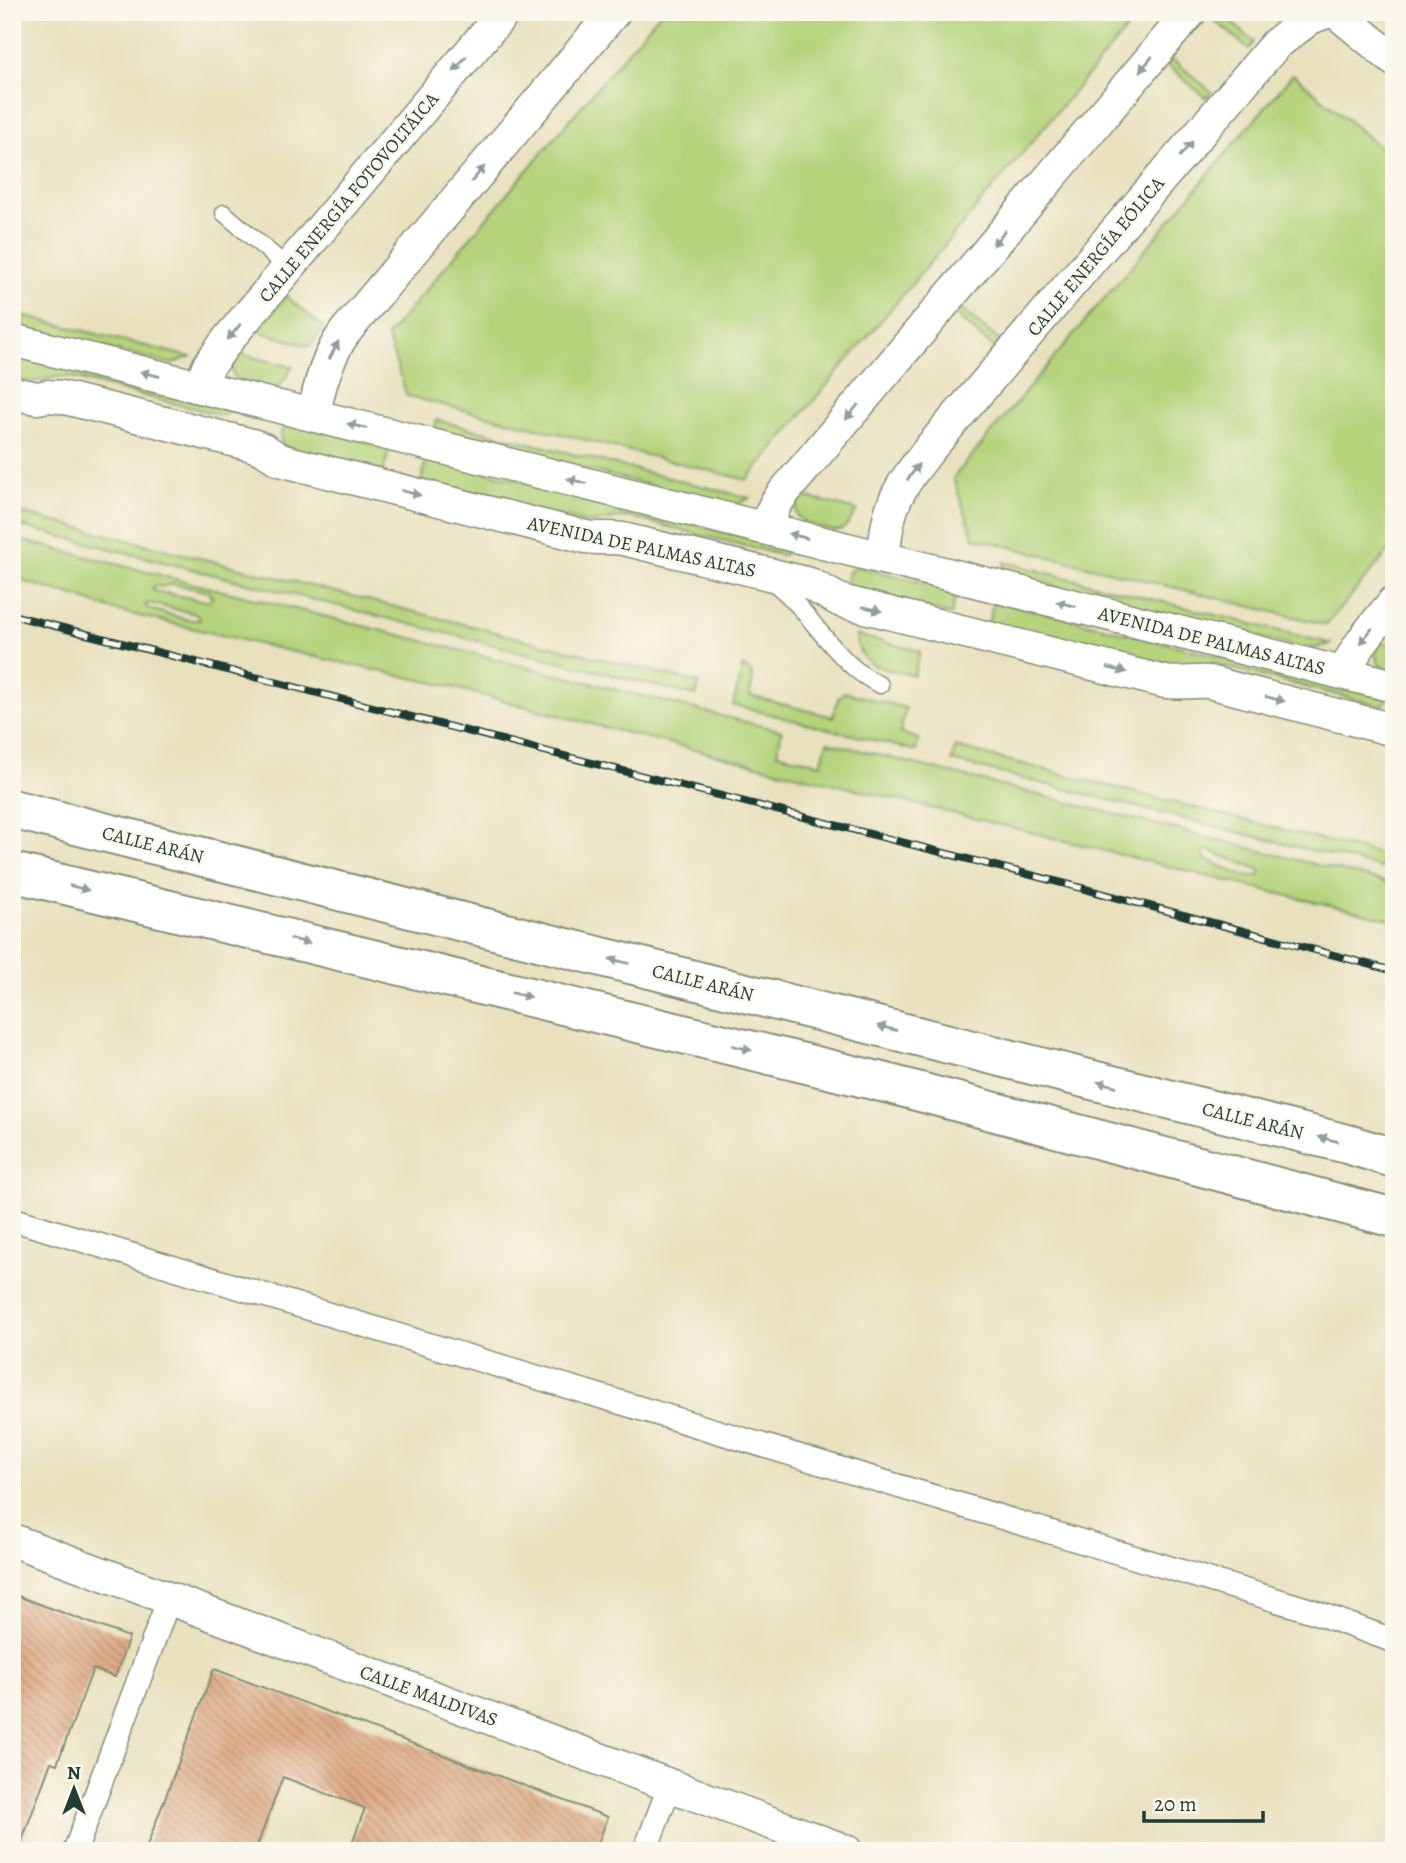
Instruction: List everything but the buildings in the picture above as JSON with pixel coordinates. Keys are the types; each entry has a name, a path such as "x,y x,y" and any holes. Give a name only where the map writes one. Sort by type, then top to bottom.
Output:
{"street":[{"name":"CALLE ENERGÍA FOTOVOLTÁICA","path":"199,387 221,348 504,12"},
{"path":"252,445 263,419 307,403 345,332 614,12"},
{"path":"764,528 785,491 1190,12"},
{"name":"CALLE ENERGÍA EÓLICA","path":"884,558 888,515 901,488 932,447 1260,62 1294,28 1326,12"},
{"path":"1336,12 1394,60"},
{"name":"AVENIDA DE PALMAS ALTAS","path":"12,340 199,387 307,403 764,528 1394,686"},
{"name":"AVENIDA DE PALMAS ALTAS","path":"12,393 37,398 61,397 252,445 280,460 586,537 623,538 810,584 841,601 1165,682 1209,682 1394,730"},
{"path":"810,584 816,563 824,556 857,546 887,523"},
{"path":"1345,673 1358,645 1394,602"},
{"name":"CALLE ARÁN","path":"12,809 1394,1158"},
{"path":"12,872 890,1084 1394,1218"},
{"path":"12,1219 1309,1610 1394,1641"},
{"name":"CALLE MALDIVAS","path":"12,1540 846,1851"},
{"path":"75,1851 169,1598"},
{"path":"645,1851 670,1785"}],"lane":[{"path":"224,213 288,268"},
{"path":"758,571 790,595 842,657 856,670 880,685"}],"green space":[{"path":"661,12 1141,12 747,480 407,396 387,336"},
{"path":"1212,12 1220,12 1254,42 1249,49 1209,16"},
{"path":"1172,59 1212,92 1206,98 1167,65"},
{"path":"1293,74 1394,159 1394,545 1326,625 974,538 953,478"},
{"path":"286,296 324,328 309,346 257,331"},
{"path":"961,309 1000,341 994,348 955,315"},
{"path":"12,313 190,357 172,364 12,326"},
{"path":"12,353 229,409 229,412 224,416 69,377 31,382 12,379"},
{"path":"237,353 292,367 277,388 269,389 235,377 232,367"},
{"path":"437,420 750,498 740,503 724,504 434,431"},
{"path":"294,424 390,448 383,472 288,448 282,443 281,434 286,425"},
{"path":"427,457 786,548 786,552 781,555 630,517 587,523 421,481"},
{"path":"802,496 857,510 842,530 828,530 803,522 799,518 796,509"},
{"path":"12,511 699,683 696,696 12,524"},
{"path":"12,538 782,731 777,753 821,764 827,742 1394,884 1394,920 591,724 448,686 110,609 12,578","holes":["173,584 209,592 212,597 205,601 154,591 152,588 156,585 161,587","149,603 196,614 200,620 188,620 149,609 145,605","1207,850 1260,870 1260,876 1246,876 1233,871 1206,860 1202,853"]},
{"path":"1004,562 1332,644 1302,648 1001,574"},
{"path":"856,566 957,591 951,615 850,588 847,576"},
{"path":"994,600 1386,698 1386,702 1381,706 1211,663 1169,669 988,624"},
{"path":"856,635 920,651 914,675 884,669 868,661 858,647"},
{"path":"1381,642 1394,645 1394,672 1383,668 1377,661 1376,653"},
{"path":"743,666 753,677 750,696 833,717 838,698 844,692 906,708 900,733 919,739 916,751 733,705"},
{"path":"955,747 1394,858 1394,871 952,761"}],"railway":[{"path":"12,615 1070,885 1394,971"}]}
